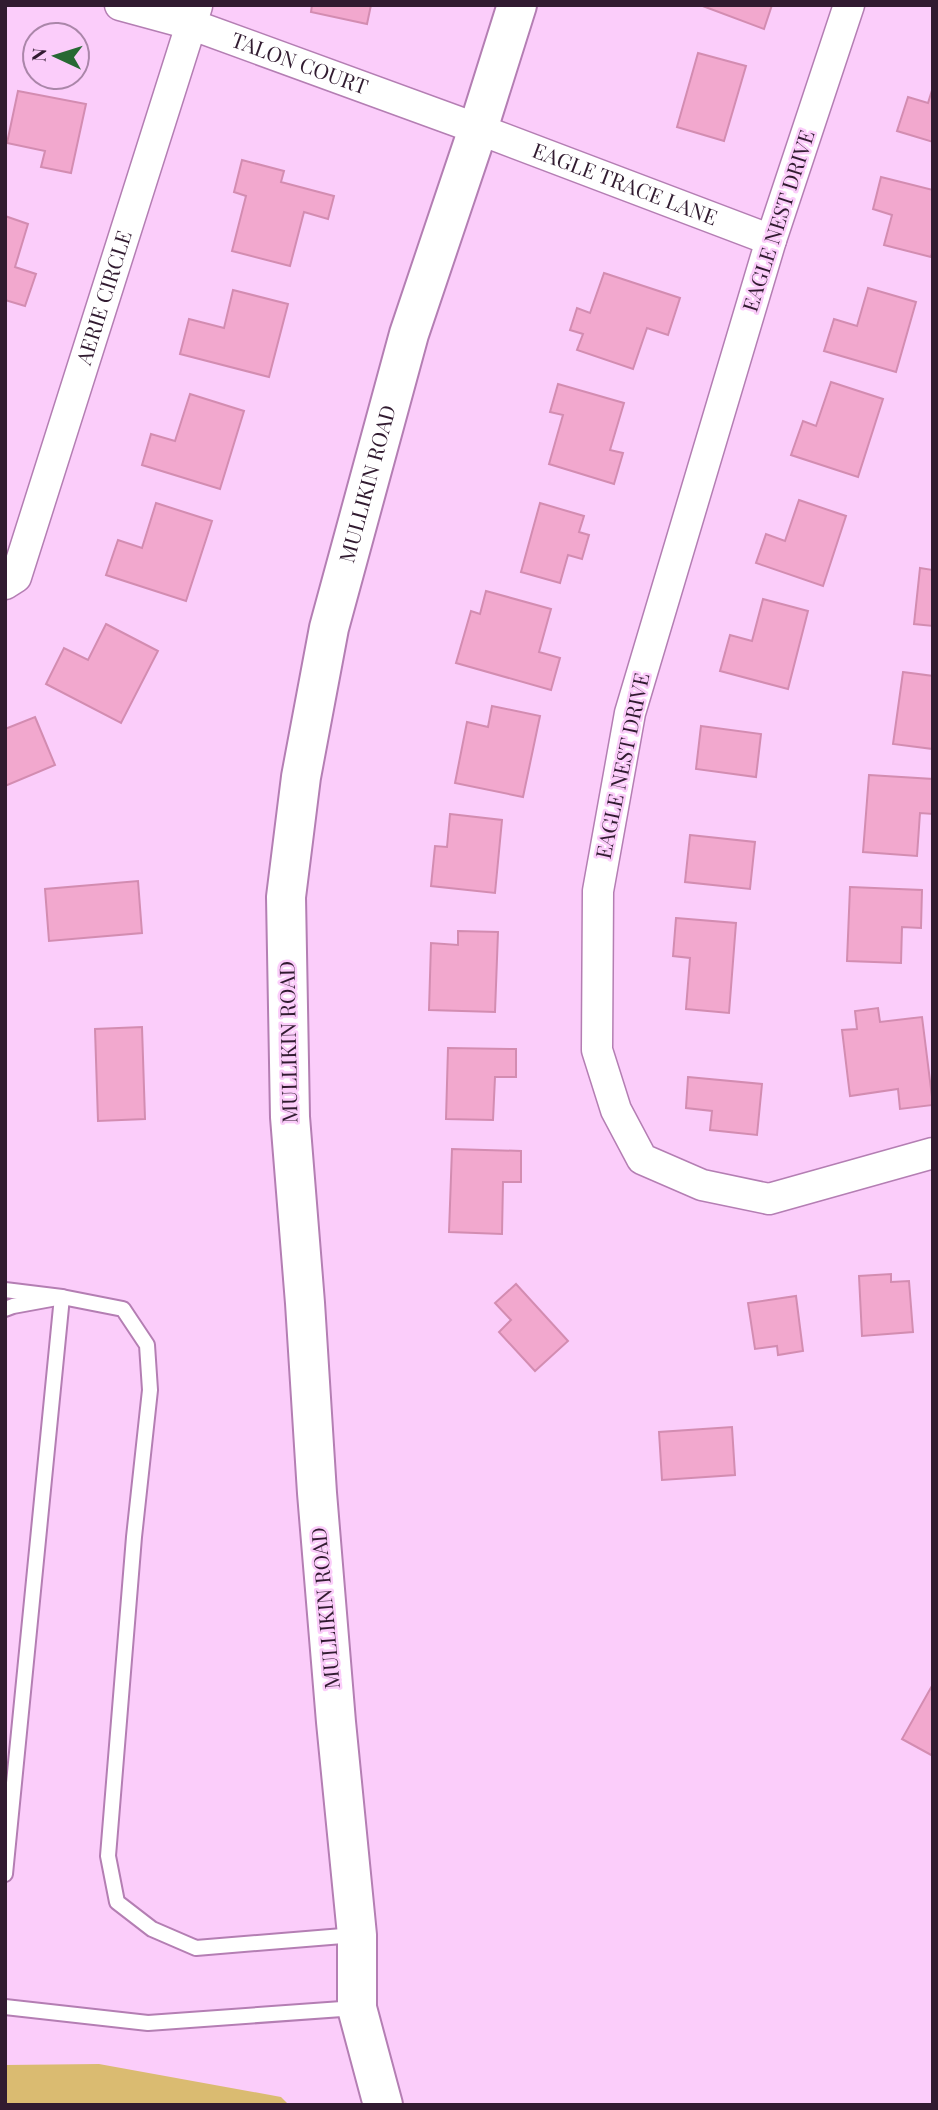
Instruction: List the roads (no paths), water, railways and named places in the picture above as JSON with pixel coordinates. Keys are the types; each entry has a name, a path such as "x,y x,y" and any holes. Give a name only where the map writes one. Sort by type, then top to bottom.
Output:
{"street":[{"name":"TALON COURT","path":"120,5 194,15 478,129"},
{"name":"MULLIKIN ROAD","path":"383,2105 358,2008 357,1935 317,1493 290,1117 286,897 300,777 329,628 409,334 517,5"},
{"name":"EAGLE NEST DRIVE","path":"849,5 771,240 630,713 598,891 597,1050 616,1110 642,1159 702,1185 769,1199 933,1153"},
{"name":"AERIE CIRCLE","path":"5,584 16,577 194,15"},
{"name":"EAGLE TRACE LANE","path":"478,129 771,240"}],"lane":[{"path":"5,1290 62,1297 123,1309 147,1345 150,1390 134,1537 108,1856 117,1902 152,1929 196,1948 357,1935"},
{"path":"5,1309 62,1297"},
{"path":"5,1874 62,1297"},
{"path":"5,2007 148,2023 358,2008"}]}
